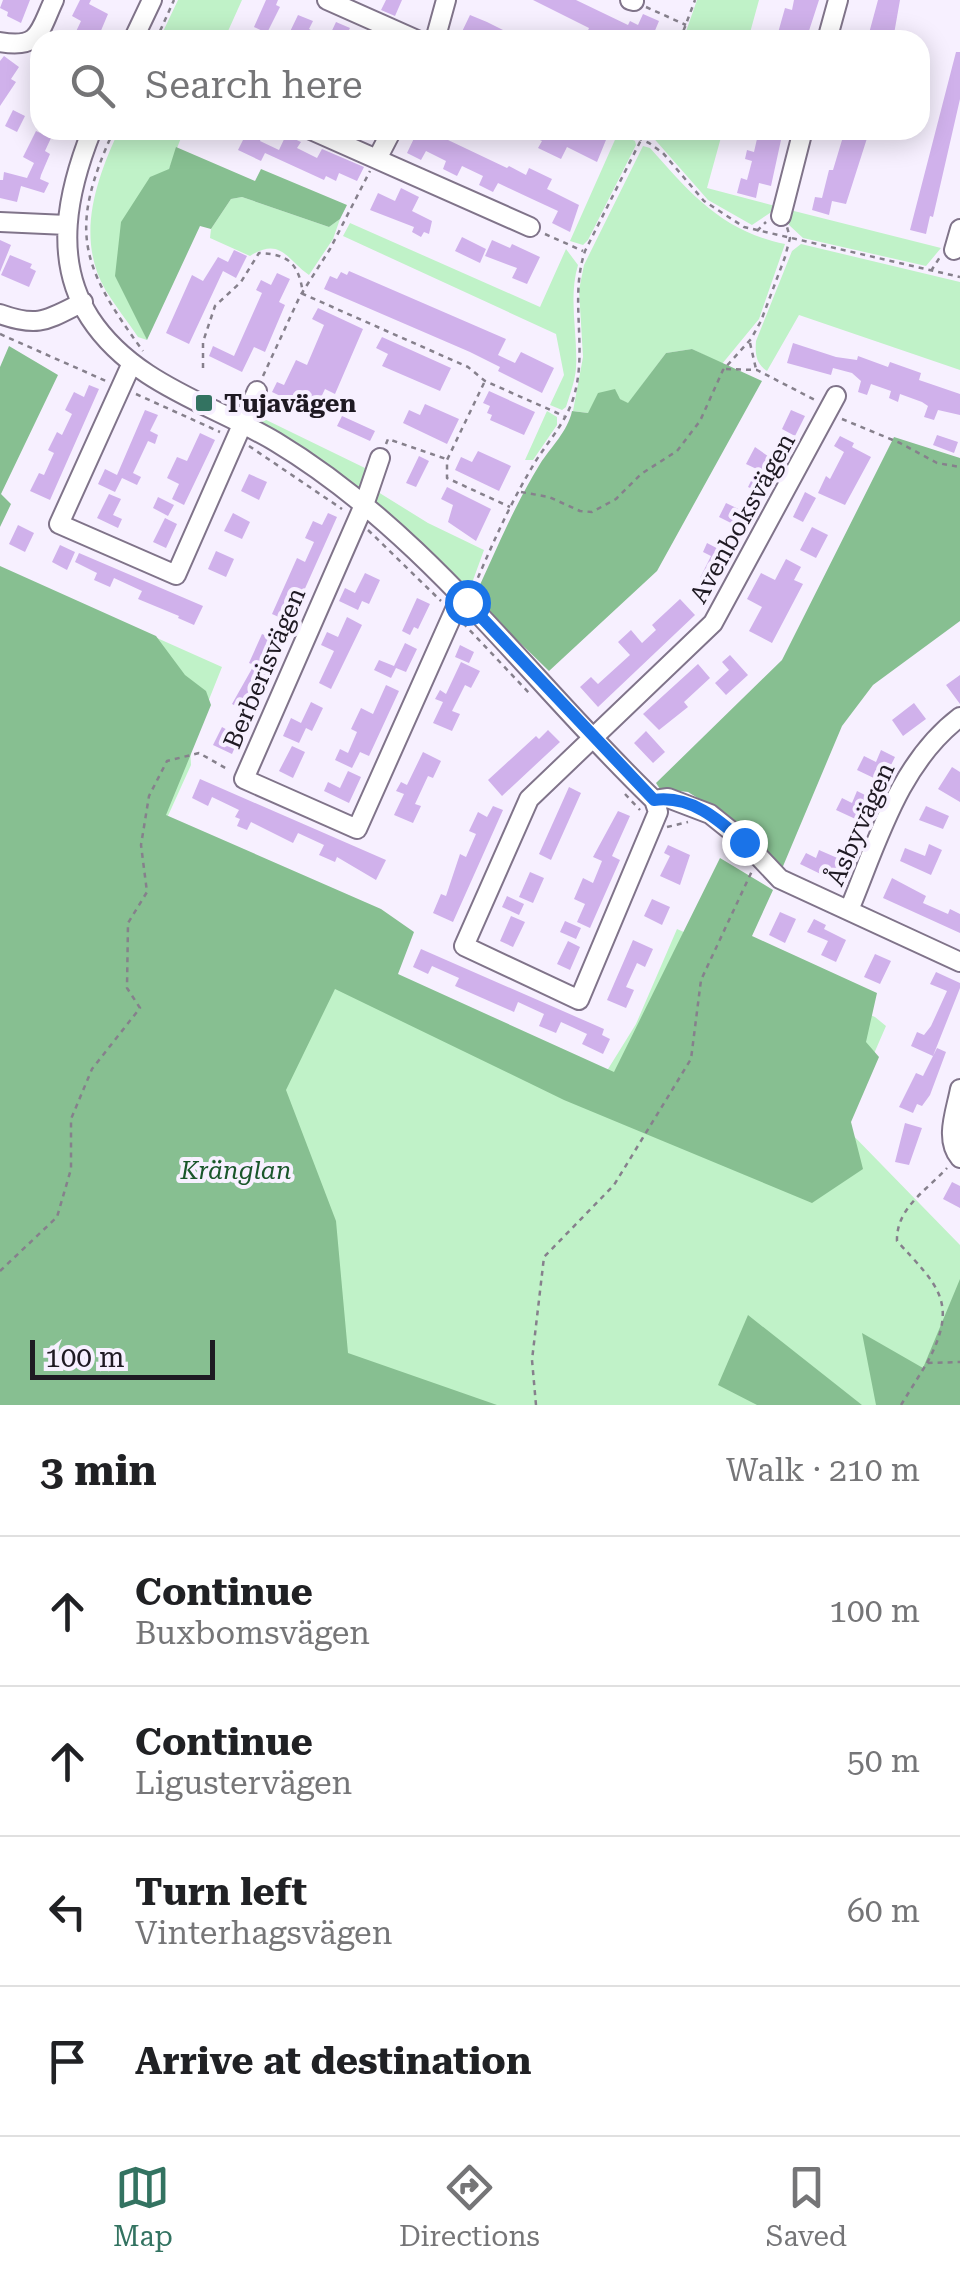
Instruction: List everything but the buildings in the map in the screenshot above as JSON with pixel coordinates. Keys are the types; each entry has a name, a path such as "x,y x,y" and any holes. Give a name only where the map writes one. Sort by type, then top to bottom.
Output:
{"street":[{"path":"40,30 54,0"},
{"path":"138,30 152,0"},
{"path":"326,0 394,30"},
{"path":"438,30 446,0"},
{"path":"830,30 838,0"},
{"path":"0,42 23,46 30,42"},
{"path":"88,140 70,192 68,256 82,302 105,340 137,357 150,378 281,445 357,510 404,539 460,604 654,800 658,812 654,823"},
{"path":"333,140 530,227"},
{"path":"376,159 386,140"},
{"path":"780,216 801,140"},
{"path":"0,222 67,225"},
{"path":"954,250 960,229"},
{"path":"0,314 27,324 82,302"},
{"path":"137,357 59,524 176,575 257,391"},
{"name":"Avenboksvägen","path":"654,823 579,1000 464,946 529,799 713,624 836,396"},
{"name":"Berberisvägen","path":"380,458 244,778 357,829 460,604"},
{"name":"Åsbyvägen","path":"849,910 920,753 960,717"},
{"path":"654,800 668,798 710,814 780,879 960,962"},
{"path":"959,1157 953,1150 951,1136 960,1089"}],"path":[{"path":"160,30 174,0"},
{"path":"684,30 694,0"},
{"path":"632,1 686,24"},
{"path":"110,140 89,195 87,236 98,285 137,357"},
{"path":"460,604 534,463 566,417 579,370 576,284 585,251 641,140"},
{"path":"257,391 303,294 376,159"},
{"path":"519,492 549,497 586,512 606,506 688,439 724,370 750,339 776,286 790,238 780,216"},
{"path":"530,227 585,251"},
{"path":"204,368 203,342 214,306 242,282 259,253 278,254 292,261 300,272 303,294"},
{"path":"303,294 468,367 486,381 566,417"},
{"path":"750,339 757,370"},
{"path":"142,397 150,378"},
{"path":"486,381 447,460 447,478 511,508"},
{"path":"380,458 388,439 447,460"},
{"path":"243,442 357,510"},
{"path":"913,450 916,443"},
{"path":"365,527 460,604 538,702"},
{"path":"0,1271 57,1217 71,1169 71,1119 92,1068 140,1008 127,988 128,923 147,892 141,845 149,796 166,761 199,754 244,778"},
{"path":"626,795 654,823 666,827 696,821"},
{"path":"536,1405 532,1360 544,1256 614,1185 691,1059 700,980 755,865"},
{"path":"936,1279 897,1240 897,1232 910,1204 959,1157"},
{"path":"901,1405 945,1336"},
{"path":"927,1364 960,1362"}],"green space":[{"path":"178,0 242,0 228,30 164,30"},
{"path":"697,0 759,0 751,30 686,30"},
{"path":"115,140 180,140 169,169 135,313 147,340 138,337 97,271 90,230 103,169"},
{"path":"615,140 635,141 588,240 583,245 570,241"},
{"path":"655,140 720,140 707,188 779,207 752,225 708,200"},
{"path":"643,146 650,148 694,195 725,220 785,244 759,319 722,364 692,349 666,353 628,404 620,399 588,413 573,411 583,357 579,290 584,265"},
{"path":"176,147 255,181 261,169 347,205 340,219 329,227 242,197 231,199 211,229 200,226 147,340 115,276 121,222 150,177 169,169"},
{"path":"242,197 329,227 340,219 333,239 309,275 276,249 250,256 210,238 211,229 231,199"},
{"path":"790,210 941,248 926,266 803,238 789,225"},
{"path":"350,223 540,307 566,249 578,265 574,303 576,368 566,407 562,410 550,405 564,375 556,334 343,236"},
{"path":"801,244 960,282 960,370 799,315 767,371 763,368 757,358 756,341 792,251"},
{"path":"9,346 58,375 1,494 11,504 0,527 0,367"},
{"path":"692,349 762,381 657,571 549,671 474,598 522,496 572,411 588,413 598,393 615,389 620,399 628,403 666,353"},
{"path":"547,411 557,417 557,425 533,460 525,460"},
{"path":"252,413 367,469 371,472 359,492 249,418"},
{"path":"894,437 960,458 960,621 873,685 842,726 781,871 709,805 688,792 660,789 656,783 782,660"},
{"path":"378,492 428,523 484,550 472,583 464,590 371,501"},
{"name":"Kränglan","path":"0,566 156,636 185,675 206,691 211,705 166,815 381,909 414,932 398,974 614,1072 720,858 773,890 752,936 877,993 866,1042 879,1057 851,1122 863,1169 812,1203 564,1100 335,989 286,1090 336,1221 348,1353 497,1405 0,1405"},
{"name":"Kränglan","path":"0,568 222,667 190,747 191,765 167,818 388,987 600,1082 636,1024 677,929 875,1017 886,1026 843,1125 960,1245 960,1405 0,1405"},
{"path":"960,1279 960,1405 876,1405 862,1333 923,1368"},
{"path":"748,1315 862,1405 757,1405 718,1385"}],"place":[{"name":"Tujavägen","path":"204,403"}],"route":[{"path":"467,602 654,800 668,798 689,804 710,814 744,842"}]}
